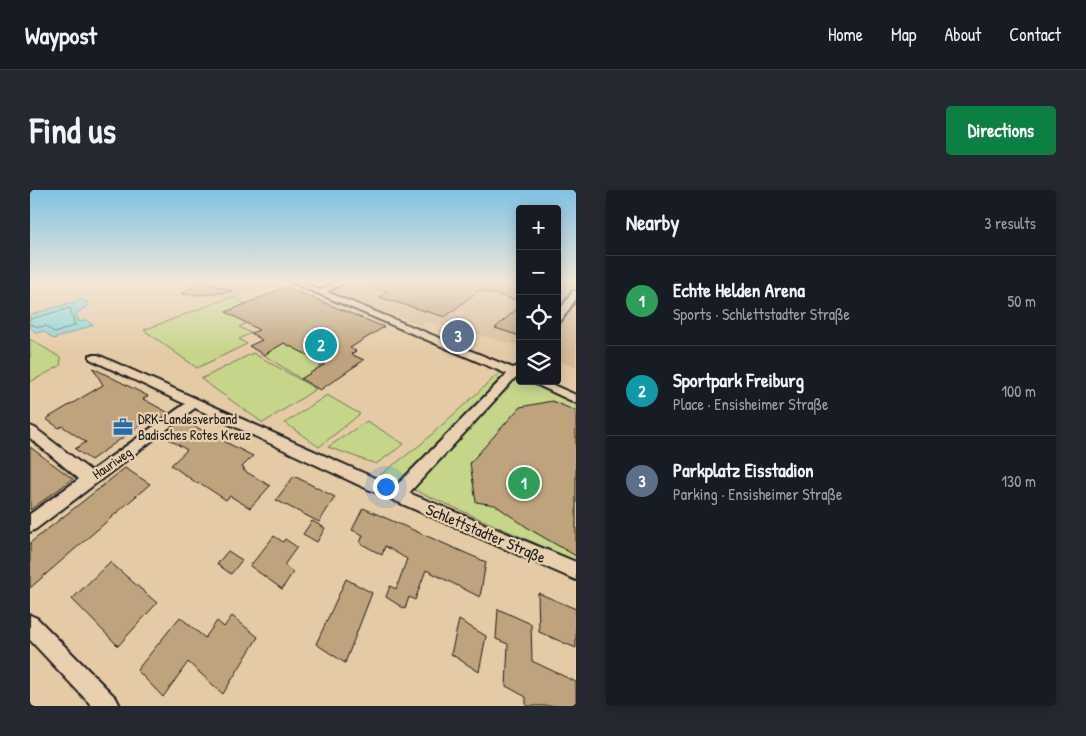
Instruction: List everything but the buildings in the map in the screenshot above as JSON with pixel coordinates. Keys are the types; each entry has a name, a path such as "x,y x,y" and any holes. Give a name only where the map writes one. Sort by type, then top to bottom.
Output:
{"street":[{"path":"356,306 516,371"},
{"name":"Schlettstadter Straße","path":"94,356 397,495 576,570"},
{"path":"397,495 516,374"},
{"path":"543,385 576,399"},
{"name":"Hauriweg","path":"30,524 116,462 194,402"},
{"path":"30,431 90,479"},
{"path":"30,625 108,706"}],"shaded area":[{"path":"345,306 516,306 516,345 427,321 421,325 392,314 381,320"},
{"path":"561,306 576,306 576,367 561,361"}],"green space":[{"path":"207,306 241,306 227,312 247,323 239,327 251,333 239,339 247,344 197,368 144,330"},
{"path":"30,339 61,358 60,366 30,382"},
{"path":"284,343 325,364 301,379 264,355"},
{"path":"253,353 316,389 263,423 201,379"},
{"path":"507,366 516,369 516,385 555,385 576,394 576,561 380,475 420,445"},
{"path":"327,395 360,414 319,447 285,423"},
{"path":"367,421 404,444 376,464 328,447"}],"water":[{"path":"60,306 87,306 77,313 76,316 79,319 77,320 80,322 86,320 93,325 53,339 44,331 36,333 30,327 30,315"}],"place":[{"name":"Parkplatz Eisstadion","path":"458,336"},
{"name":"Sportpark Freiburg","path":"321,345"},
{"name":"DRK-Landesverband Badisches Rotes Kreuz","path":"123,427"},
{"name":"Echte Helden Arena","path":"524,483"}]}
